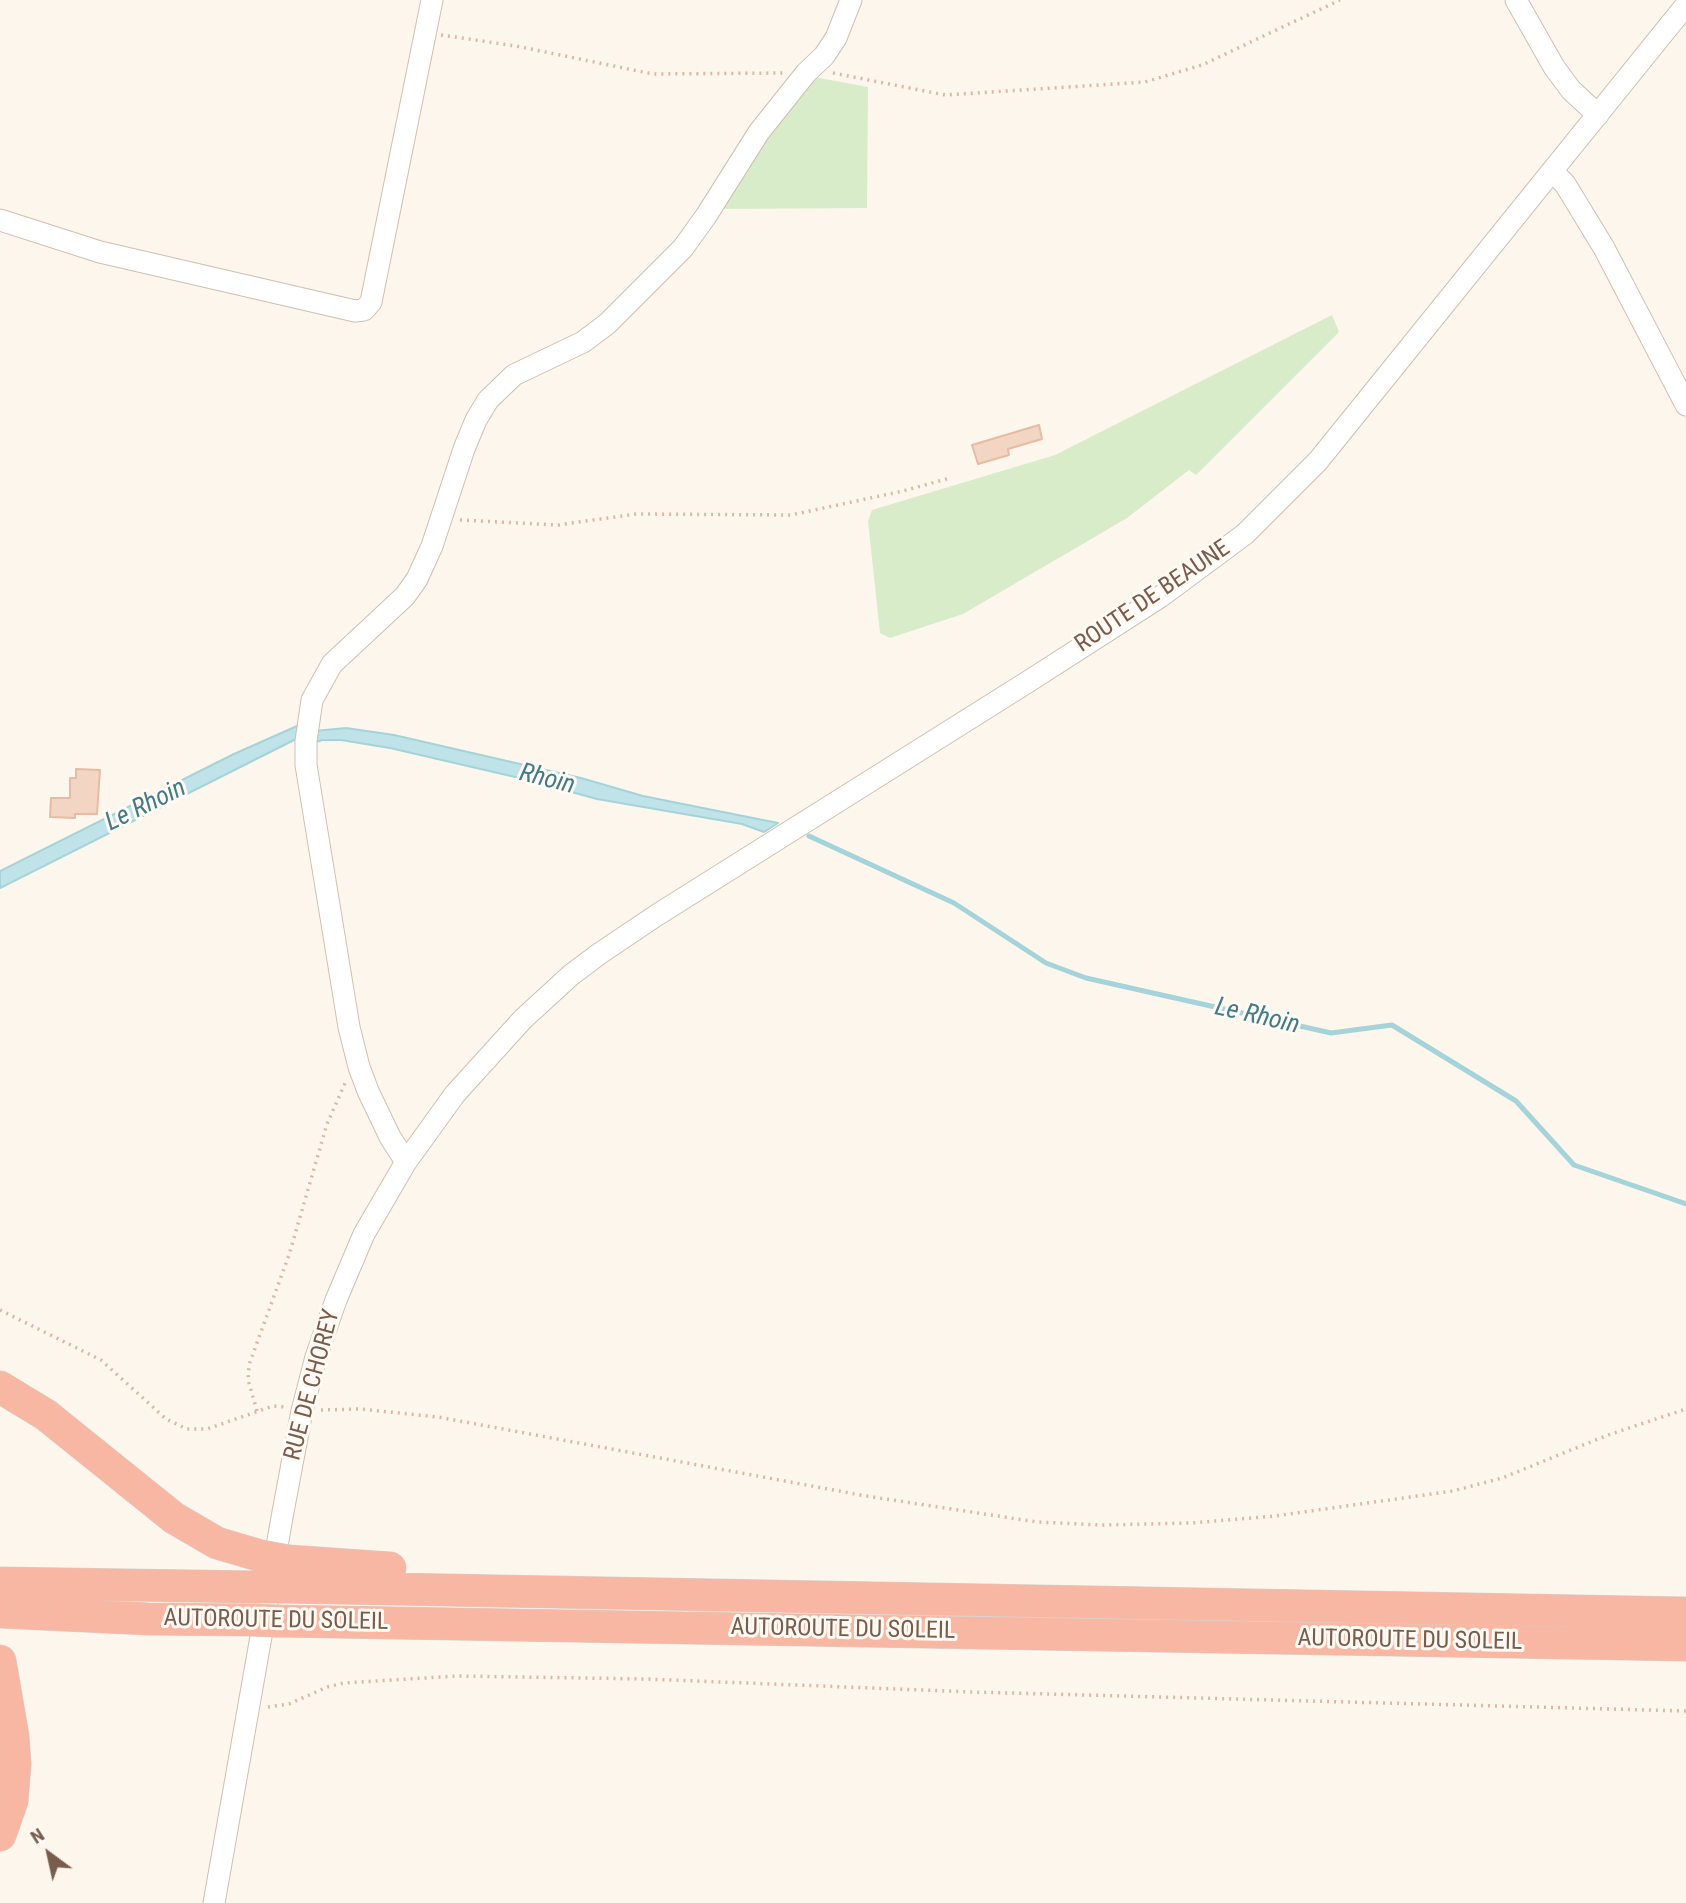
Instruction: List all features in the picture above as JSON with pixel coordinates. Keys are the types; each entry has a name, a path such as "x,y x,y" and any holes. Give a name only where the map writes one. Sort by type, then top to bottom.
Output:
{"highway":[{"path":"0,1387 46,1415 186,1526 272,1573"},
{"name":"AUTOROUTE DU SOLEIL","path":"0,1583 272,1573 710,1593 1686,1613"},
{"name":"AUTOROUTE DU SOLEIL","path":"0,1612 148,1619 1686,1645"},
{"path":"0,1630 148,1619"},
{"path":"0,1661 13,1736 15,1774 12,1801 0,1835"}],"street":[{"path":"0,220 100,252 355,311 364,310 371,302 432,0"},
{"path":"406,1162 390,1137 359,1067 349,1027 306,765 312,699 332,664 405,596 417,579 429,554 464,449 488,400 514,374 583,342 631,302 682,248 706,216 759,132 806,73 824,56 836,38 851,0"},
{"path":"1516,0 1571,90 1598,115"},
{"name":"ROUTE DE BEAUNE","path":"599,954 1160,597 1245,534 1318,461 1686,5"},
{"path":"1552,171 1565,184 1604,248 1686,405"},
{"name":"RUE DE CHOREY","path":"214,1903 302,1411 326,1328 346,1276 365,1234 406,1162 455,1094 502,1040 547,996 599,954"}],"path":[{"path":"425,33 516,46 653,74 828,72 945,95 1145,82 1202,65 1340,0"},
{"path":"441,519 558,525 636,514 790,515 950,478"},
{"path":"257,1411 249,1383 250,1362 289,1255 327,1124 348,1077 359,1067"},
{"path":"0,1310 101,1360 166,1419 187,1429 207,1429 279,1406 302,1411 360,1409 438,1417 866,1496 1037,1522 1101,1525 1191,1523 1275,1516 1452,1491 1502,1478 1608,1435 1686,1409"},
{"path":"249,1706 281,1706 327,1687 361,1681 483,1676 1686,1711"}],"green space":[{"path":"814,77 868,87 867,208 713,209"},
{"path":"1332,315 1339,332 1196,475 1189,470 1127,518 963,614 890,638 880,633 868,521 872,510 1055,455"}],"water":[{"path":"297,726 298,738 0,888 0,871 234,754"},
{"name":"Rhoin","path":"346,728 394,735 581,778 643,796 778,823 764,832 742,824 597,799 390,748 341,740 314,743 314,731"}],"building":[{"path":"1039,425 1042,439 1008,449 1009,455 978,464 972,445"},
{"path":"76,769 100,770 97,814 75,814 75,818 50,817 51,798 70,798 70,778 76,778"}],"waterway":[{"name":"Le Rhoin","path":"809,836 954,903 1046,963 1086,978 1331,1033 1392,1025 1516,1101 1574,1165 1686,1204"}]}
